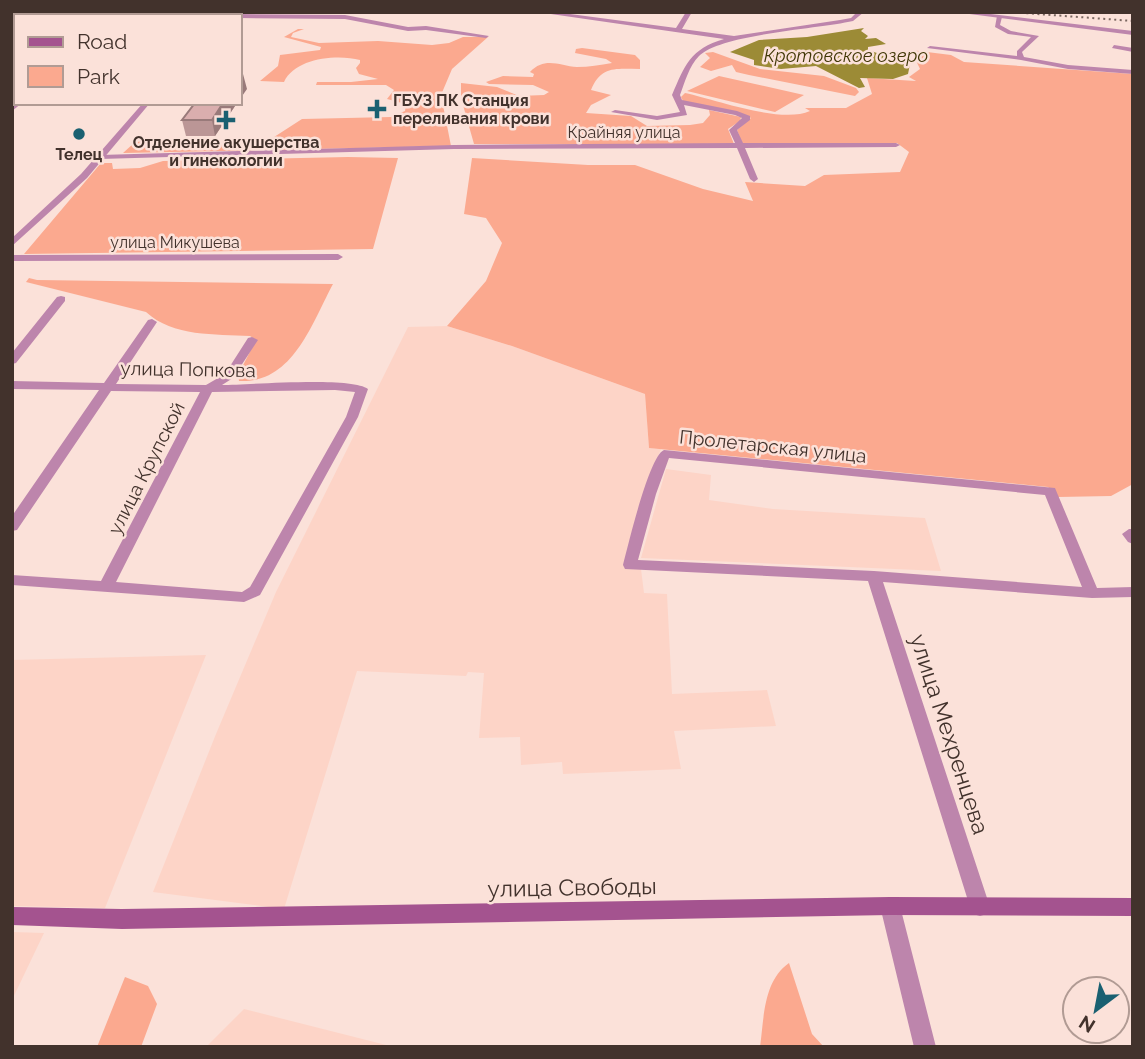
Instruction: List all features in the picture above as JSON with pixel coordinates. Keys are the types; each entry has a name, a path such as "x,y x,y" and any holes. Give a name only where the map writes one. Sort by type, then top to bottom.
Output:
{"main road":[{"name":"улица Свободы","path":"12,916 122,919 890,906 1133,907"}],"street":[{"path":"540,12 734,38"},
{"path":"678,30 689,12"},
{"path":"615,112 657,118 684,113 676,94 693,57 701,48 734,38 840,22 852,19 861,12"},
{"path":"957,12 1133,33"},
{"path":"366,20 380,15"},
{"path":"242,16 366,20 408,29 426,28 486,36"},
{"path":"999,17 997,26 1010,33 1036,36 1019,52 1021,58"},
{"path":"1114,47 1133,50"},
{"path":"930,48 1021,58 1068,67 1133,72"},
{"path":"679,102 737,113 747,118 733,130 754,179"},
{"path":"12,243 84,176 145,105"},
{"name":"Крайняя улица","path":"100,157 454,148 896,145"},
{"name":"улица Микушева","path":"12,258 338,257"},
{"path":"12,361 61,299"},
{"path":"12,527 152,322"},
{"name":"улица Крупской","path":"106,587 208,389 229,376 252,340"},
{"name":"улица Попкова","path":"12,385 208,389 335,386 362,389 352,417 255,591 244,597 106,587"},
{"name":"Пролетарская улица","path":"1092,593 1050,491 664,454 649,494 631,565 874,576 1092,593 1133,592"},
{"name":"улица Мехренцева","path":"874,576 980,907"},
{"path":"12,580 106,587"},
{"path":"890,906 925,1047"}],"shaded area":[{"path":"447,326 512,346 645,394 649,448 661,449 645,492 627,567 641,569 644,593 667,594 672,694 767,690 776,726 674,731 681,769 563,774 562,762 521,765 520,737 479,738 484,673 468,672 466,676 357,671 284,909 153,892 276,592 408,327"},
{"path":"666,469 711,475 709,500 773,509 925,518 941,571 641,558"},
{"path":"206,655 105,908 12,906 12,660"},
{"path":"12,932 44,933 12,1000"},
{"path":"244,1009 394,1047 206,1047"}],"green space":[{"path":"298,29 304,29 293,33 291,37 319,43 378,41 432,45 449,43 463,37 488,37 452,69 441,95 451,146 123,153 134,143 145,140 243,145 271,139 302,119 391,117 405,111 406,104 387,99 394,90 386,85 316,85 317,82 378,79 359,74 356,68 360,60 351,58 329,58 307,63 289,74 284,82 260,81 278,66 280,55 320,50 321,47 284,37"},
{"path":"576,49 635,55 640,60 640,69 611,70 600,76 591,90 611,95 591,105 586,113 631,116 647,126 690,125 703,123 710,115 709,110 741,117 740,121 728,129 734,144 474,144 461,98 461,83 497,87 519,96 544,95 549,92 533,85 486,82 503,76 533,77 534,74 530,72 547,63 577,67 612,63 606,59 575,53"},
{"path":"911,50 951,55 964,62 1133,74 1133,484 1111,496 1058,497 1048,487 649,448 645,394 512,346 447,326 486,281 502,243 486,218 464,214 472,158 635,165 703,189 753,201 745,182 805,186 824,175 900,172 909,152 897,143 743,145 737,130 751,118 738,112 683,101 681,97 685,93 749,110 783,115 810,111 805,108 846,108 872,94 867,78 916,81 909,77 920,69"},
{"path":"713,52 760,69 824,76 856,88 859,92 855,96 749,75 736,72 732,65 711,71 700,67 710,58 705,53"},
{"path":"719,76 804,95 775,112 687,91"},
{"path":"398,158 373,249 24,254 101,163 112,163 113,169 140,168 163,161"},
{"path":"29,278 333,284 308,333 287,362 274,373 258,379 239,381 238,375 256,340 250,336 182,330 157,320 146,312 26,282"},
{"path":"789,963 812,1034 824,1047 760,1047 769,990 780,971"},
{"path":"125,977 148,986 157,1004 141,1047 97,1047"}],"water":[{"name":"Кротовское озеро","path":"864,28 861,31 868,36 865,39 876,38 886,44 868,47 868,50 910,64 908,74 893,79 860,78 865,87 859,88 816,66 781,69 754,65 754,60 730,52 759,40 807,37"}],"building":[{"path":"193,105 222,105 212,120 182,120"}],"railway":[{"path":"1010,12 1133,21"}],"place":[{"name":"ГБУЗ ПК Станция переливания крови","path":"377,109"},
{"name":"Отделение акушерства и гинекологии","path":"226,120"},
{"name":"Телец","path":"79,134"}]}
